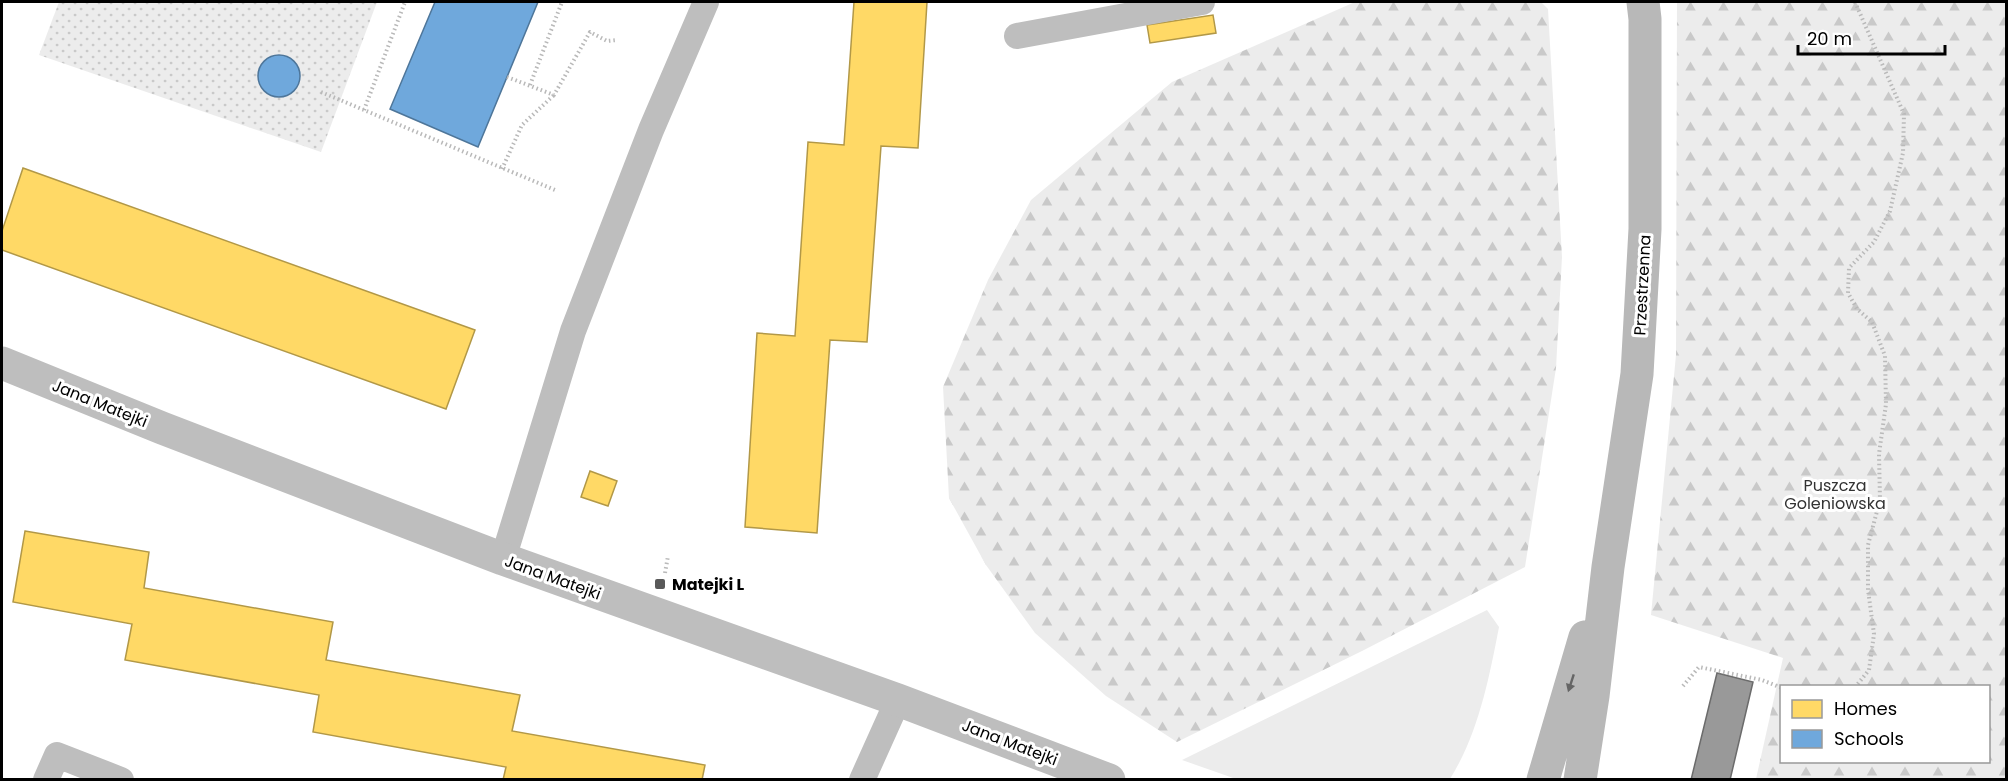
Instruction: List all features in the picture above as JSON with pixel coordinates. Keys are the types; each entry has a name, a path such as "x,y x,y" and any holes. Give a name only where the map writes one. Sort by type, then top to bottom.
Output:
{"street":[{"name":"Przestrzenna","path":"1580,780 1593,696 1608,567 1637,374 1645,229 1645,19 1643,2"},
{"name":"Jana Matejki","path":"2,363 162,428 503,559 898,700 1109,780"},
{"name":"Przestrzenna","path":"1543,780 1608,567"}],"lane":[{"path":"503,559 573,331 651,130 706,2"},
{"path":"1017,36 1202,2"},
{"path":"862,780 898,700"},
{"path":"46,780 57,755 121,780"}],"path":[{"path":"364,110 405,2"},
{"path":"530,86 562,2"},
{"path":"1856,2 1904,114 1903,153 1890,211 1874,242 1849,268 1848,293 1857,309 1872,322 1885,356 1886,404 1879,454 1880,500 1868,545 1869,590 1874,634 1869,670 1858,685"},
{"path":"502,169 522,124 555,95 590,32 608,41 617,40"},
{"path":"507,77 555,95"},
{"path":"321,92 502,169 555,189"},
{"path":"664,576 668,556"},
{"path":"1683,686 1699,667 1762,680 1780,687"}],"green space":[{"path":"59,2 377,2 321,152 39,55"},
{"path":"1355,2 1541,2 1548,9 1562,257 1556,368 1525,567 1362,651 1177,742 1106,696 1035,633 986,565 949,498 943,387 988,280 1031,200 1172,82"},
{"name":"Puszcza Goleniowska","path":"1677,2 2006,2 2006,779 1756,779 1783,658 1651,615 1676,355"},
{"path":"1487,610 1499,627 1491,666 1475,725 1460,762 1450,779 1236,779 1182,760"}],"building: Homes":[{"path":"854,2 927,2 918,148 881,146 867,342 830,340 817,533 745,527 757,333 795,336 808,142 844,145"},
{"path":"1213,15 1216,33 1150,43 1147,25"},
{"path":"23,168 475,330 446,409 2,250 2,231"},
{"path":"590,471 617,481 608,506 581,497"},
{"path":"25,531 149,552 144,588 333,622 326,660 520,695 512,731 705,765 702,780 503,780 506,767 313,732 319,695 125,660 132,624 13,602"}],"building: Schools":[{"path":"435,2 538,2 478,147 390,109"},
{"path":"279,55 287,56 294,61 299,68 299,84 294,91 287,96 279,97 271,96 264,91 259,84 258,76 259,68 264,61 271,56"}],"building: Industry":[{"path":"1717,673 1753,682 1730,780 1691,780"}],"place":[{"name":"Matejki L","path":"660,584"}]}
